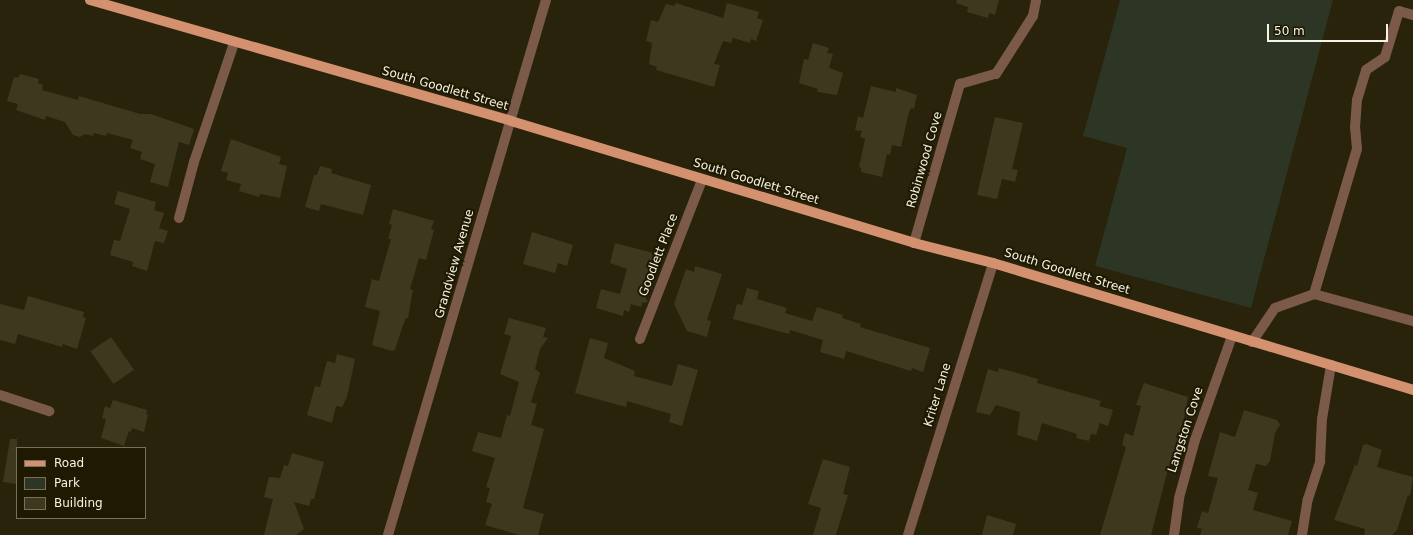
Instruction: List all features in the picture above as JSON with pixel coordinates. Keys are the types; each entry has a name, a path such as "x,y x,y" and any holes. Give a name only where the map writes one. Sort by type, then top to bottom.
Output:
{"main road":[{"name":"South Goodlett Street","path":"96,1 511,121 914,243 993,263 1413,390"}],"street":[{"name":"Grandview Avenue","path":"388,535 546,0"},
{"name":"Robinwood Cove","path":"914,243 960,84 996,74 1032,16 1036,0"},
{"path":"1314,294 1357,149 1357,100 1366,70 1385,57 1399,11 1413,15"},
{"path":"179,218 194,162 234,42"},
{"name":"Goodlett Place","path":"640,339 702,180"},
{"name":"Kriter Lane","path":"908,535 993,263"},
{"path":"1252,342 1276,308 1314,294 1413,321"},
{"name":"Langston Cove","path":"1174,535 1179,498 1195,440 1232,336"},
{"path":"1302,535 1308,499 1320,461 1322,419 1331,365"},
{"path":"0,395 49,411"}],"green space":[{"path":"1120,0 1333,0 1251,308 1095,266 1127,148 1083,136"}],"building":[{"path":"957,0 999,0 995,15 989,13 988,18 967,12 968,7 956,3"},
{"path":"676,3 723,18 727,3 759,12 757,18 763,20 756,41 751,39 750,43 733,38 731,43 723,41 714,64 720,65 714,87 656,70 657,67 649,64 652,43 646,41 651,20 658,22 666,4 674,6"},
{"path":"813,43 829,48 827,53 833,54 829,68 843,73 837,95 817,92 818,89 799,83 804,59 808,60"},
{"path":"20,74 39,79 38,83 43,85 42,90 78,100 79,96 140,114 151,114 194,129 189,145 179,142 168,187 150,182 155,164 140,159 142,152 130,148 133,140 107,133 106,136 94,133 93,136 85,134 80,137 73,135 65,122 46,116 45,120 16,110 18,104 7,101 14,77 18,78"},
{"path":"871,86 896,92 896,88 917,95 914,109 911,108 909,112 901,147 892,145 890,155 887,154 882,177 861,172 861,168 859,167 865,139 860,137 862,131 855,130 858,116 863,118"},
{"path":"995,117 1023,123 1012,169 1018,170 1015,182 1002,179 997,199 977,195"},
{"path":"231,139 281,157 279,164 287,166 280,198 260,194 259,197 239,191 241,184 226,180 228,173 221,171"},
{"path":"320,166 332,169 331,173 371,185 363,215 321,204 319,211 305,207 314,175 317,175"},
{"path":"118,191 156,202 154,210 164,213 159,228 168,231 164,243 155,241 147,271 132,266 133,262 110,255 114,240 120,241 130,209 114,204"},
{"path":"393,209 434,221 431,229 434,230 426,260 419,258 410,289 413,290 408,318 406,318 395,350 392,351 372,345 380,311 365,307 372,279 379,281 391,239 388,239 392,225 389,224"},
{"path":"532,232 573,245 567,266 558,263 555,273 523,264"},
{"path":"615,243 657,254 652,275 654,279 648,282 644,295 648,302 642,303 641,307 631,304 629,312 624,310 623,316 596,308 601,289 620,294 627,269 610,263"},
{"path":"695,266 722,274 707,320 711,321 707,337 687,331 674,304 686,269 694,272"},
{"path":"747,288 759,291 757,299 787,308 785,313 812,321 817,307 843,315 842,318 861,324 860,327 930,348 923,372 912,368 911,371 846,351 844,359 820,352 823,340 790,330 789,334 733,319 737,304 742,305"},
{"path":"28,296 84,312 83,317 86,318 77,349 63,344 62,347 18,334 15,344 0,340 0,304 24,310"},
{"path":"509,318 546,328 543,337 548,338 540,349 535,369 540,373 531,402 537,404 531,425 544,429 523,508 544,514 538,535 519,535 485,525 492,504 486,502 490,488 486,487 495,458 472,451 478,432 501,438 507,415 510,416 519,382 500,374 511,336 504,334"},
{"path":"111,337 134,370 113,384 91,351"},
{"path":"590,338 608,343 604,358 635,371 634,376 672,386 678,364 698,370 682,426 669,422 671,414 627,401 626,407 575,393"},
{"path":"337,354 355,359 347,397 342,407 336,406 332,423 307,415 315,386 320,387 327,361 335,363"},
{"path":"999,368 1038,379 1037,383 1101,401 1099,406 1113,410 1108,426 1100,423 1096,435 1091,434 1089,441 1076,438 1077,434 1042,423 1037,441 1017,435 1020,412 996,405 990,415 976,412 988,369 998,372"},
{"path":"1144,383 1188,397 1180,439 1168,469 1151,535 1100,535 1126,447 1122,445 1125,433 1133,436 1141,406 1136,405"},
{"path":"113,400 147,410 146,414 148,415 144,432 132,428 131,432 129,431 124,446 101,438 106,419 102,418 105,406 110,408"},
{"path":"1244,410 1277,420 1280,425 1275,433 1270,461 1266,466 1256,464 1248,490 1258,493 1253,510 1292,521 1288,535 1200,535 1202,529 1197,528 1202,511 1208,513 1218,478 1208,476 1220,432 1235,437"},
{"path":"10,439 17,439 16,484 3,482"},
{"path":"1366,444 1382,450 1377,467 1413,477 1410,496 1408,495 1397,530 1392,535 1364,535 1365,529 1334,520 1355,465 1357,466 1363,445"},
{"path":"292,453 324,462 314,499 311,499 309,506 294,502 304,529 296,535 264,535 273,499 264,497 269,477 280,478 284,465 288,466"},
{"path":"823,459 850,467 843,494 848,495 836,535 813,535 821,508 808,504"},
{"path":"987,515 1016,524 1013,535 982,535"}]}
